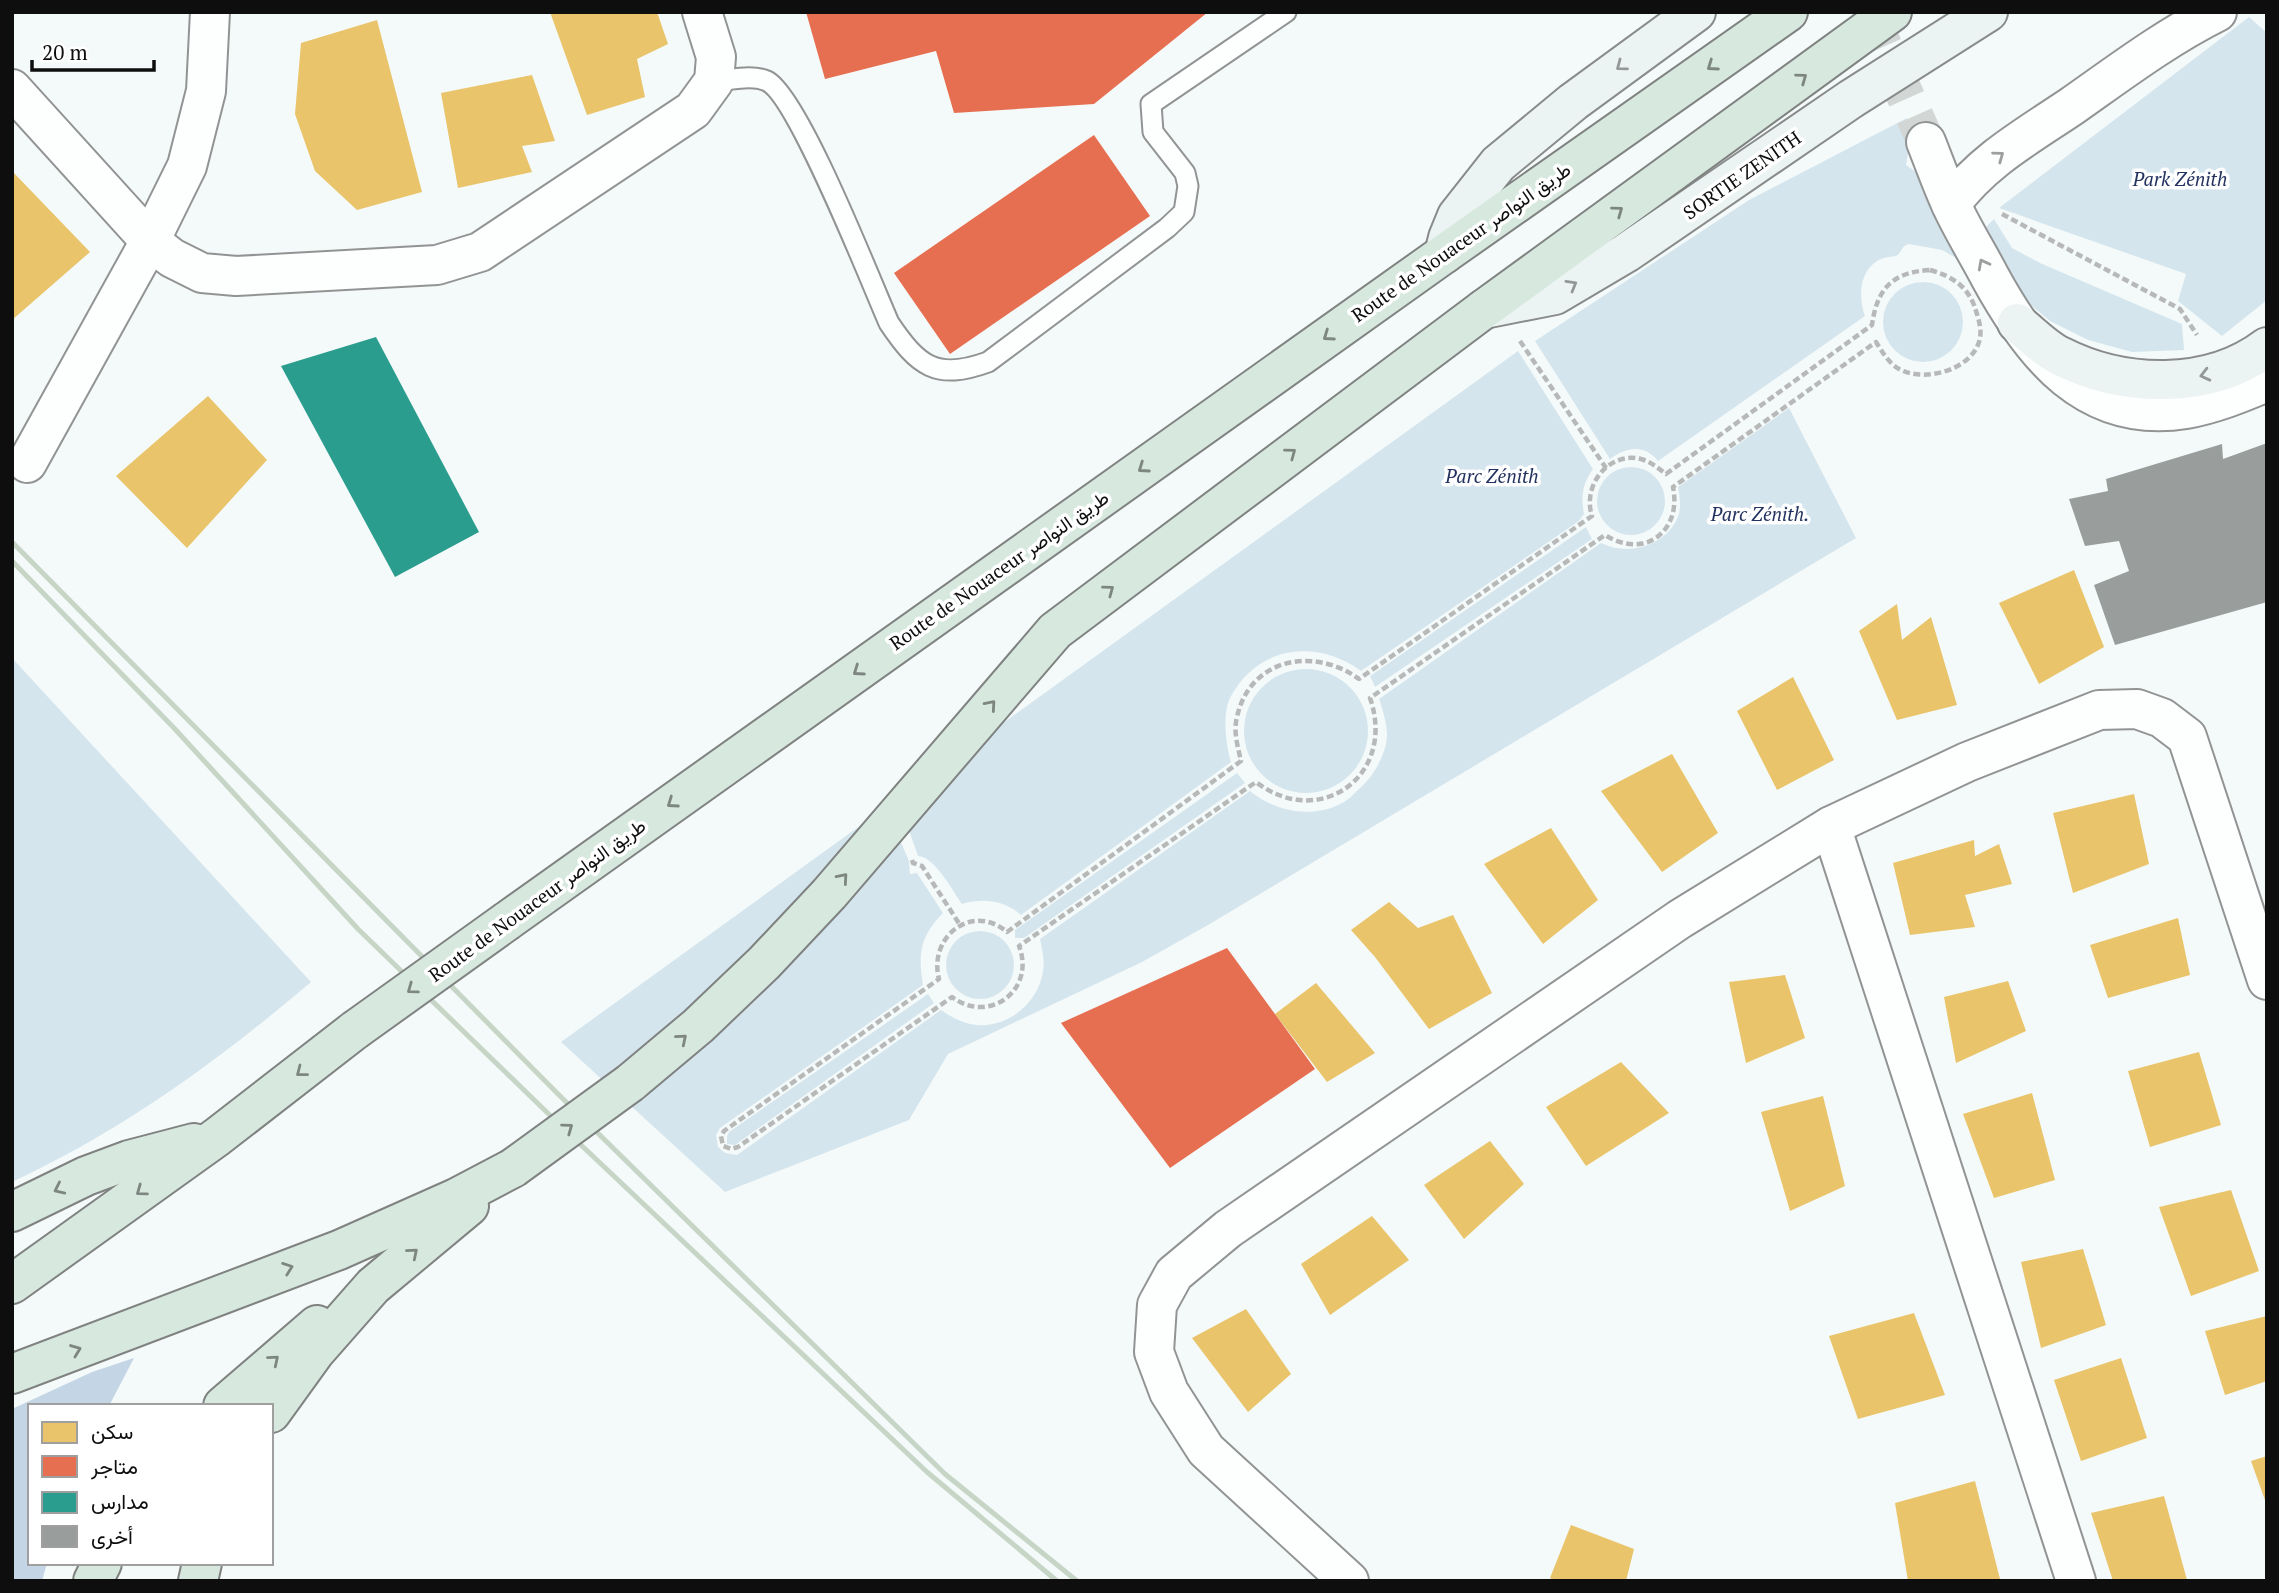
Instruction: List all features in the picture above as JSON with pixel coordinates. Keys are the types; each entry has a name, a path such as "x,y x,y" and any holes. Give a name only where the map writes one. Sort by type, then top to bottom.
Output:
{"highway":[{"name":"Route de Nouaceur طريق النواصر","path":"12,1284 217,1137 355,1030 507,920 1788,12"},
{"path":"225,1404 301,1337 373,1286 513,1168 630,1083 698,1026 764,963 820,904 1055,631 1484,309 1892,12"},
{"path":"12,1212 86,1176 129,1160 217,1137"},
{"path":"12,1374 339,1250 444,1203 513,1168"},
{"path":"273,1410 315,1352 373,1286"},
{"path":"93,1581 101,1565"}],"main road":[{"path":"1444,254 1457,216 1498,164 1573,102 1696,12"},
{"name":"SORTIE ZENITH","path":"1484,309 1555,295 1637,247 1851,99 1988,12"},
{"path":"1851,99 1912,80 2021,12"},
{"path":"2018,323 2057,355 2090,370 2127,378 2163,380 2199,377 2221,371 2267,347"}],"street":[{"path":"27,463 150,241 187,166 206,91 210,12"},
{"path":"12,89 150,241 172,258 202,272 236,276 438,265 480,252 693,110 714,81 716,57 702,12"},
{"path":"1957,194 2005,152 2154,48 2217,12"},
{"path":"1926,142 1957,194 2002,299 2040,354 2060,374 2081,389 2103,400 2127,407 2157,411 2213,403 2267,382"},
{"path":"1349,1581 1206,1450 1169,1392 1154,1352 1157,1305 1174,1274 1228,1228 1669,927 1831,826 1967,762 2099,710 2137,709 2162,718 2187,737 2267,980"},
{"path":"1831,826 2076,1581"}],"lane":[{"path":"714,81 758,78 770,83 779,92 792,108 806,135 889,323 907,349 922,363 953,371 967,370 988,362 1167,228 1184,212 1188,186 1185,173 1153,132 1151,104 1286,12"}],"path":[{"path":"1957,194 2179,309 2221,371"},
{"path":"1930,270 1946,275 1960,284 1970,297 1978,316 1980,332 1978,344 1969,358 1950,369 1917,375 1900,369 1886,358 1876,342 1673,487 1676,501 1673,517 1666,529 1654,539 1640,544 1626,544 1605,535 1370,698 1377,734 1374,755 1359,777 1345,789 1321,799 1300,800 1272,794 1256,782 1019,946 1023,964 1021,979 1013,992 1001,1002 987,1007 972,1007 952,997 738,1147 731,1149 723,1146 721,1136 724,1130 939,979 937,957 941,944 949,933 960,925 974,921 987,921 1007,932 1241,761 1236,738 1237,717 1247,691 1265,675 1278,666 1304,659 1336,666 1359,679 1592,516 1589,508 1590,494 1594,481 1606,468 1613,462 1626,458 1640,459 1654,464 1666,474 1872,325 1874,307 1882,290 1895,278 1912,271 1930,270"},
{"path":"1529,355 1606,468"},
{"path":"909,851 913,863 922,866 960,925"}],"green space":[{"name":"Park Zénith","path":"2249,17 2267,33 2267,300 2222,336 2178,301 2186,274 1999,208"},
{"path":"1907,118 1910,141 1906,165 1923,177 1967,264 1942,250 1909,244 1904,246 1898,255 1881,259 1874,264 1864,276 1861,300 1865,316 1658,461 1647,452 1635,449 1610,459 1535,341 1749,200"},
{"path":"1994,219 2012,248 2040,263 2182,324 2184,350 2132,352 2088,340 2050,321 2013,290 1978,235"},
{"path":"1923,282 1938,285 1951,294 1960,307 1963,322 1960,337 1951,350 1938,359 1923,362 1908,359 1895,350 1886,337 1883,322 1886,307 1895,294 1908,285"},
{"name":"Parc Zénith","path":"1518,351 1593,469 1585,486 1584,514 1579,521 1361,671 1344,661 1307,651 1271,658 1256,667 1230,698 1226,712 1231,762 1021,915 1000,903 978,901 962,904 937,868 918,856 898,799"},
{"name":"Parc Zénith.","path":"1789,408 1856,538 1208,925 1142,962 948,1054 909,1120 725,1192 561,1042 879,812 890,817 909,861 910,874 917,873 943,913 929,930 922,946 923,985 720,1128 716,1135 718,1147 725,1153 737,1155 941,1010 958,1020 977,1025 989,1025 1010,1017 1029,1002 1040,982 1044,963 1040,939 1250,791 1271,804 1294,811 1319,811 1347,800 1369,778 1384,751 1387,731 1379,699 1601,543 1632,549 1653,543 1662,537 1678,517 1678,487"},
{"path":"1631,467 1644,470 1655,477 1662,488 1665,501 1662,514 1655,525 1644,532 1631,535 1618,532 1607,525 1600,514 1597,501 1600,488 1607,477 1618,470"},
{"path":"1586,527 1592,539 1375,687 1370,676"},
{"path":"12,658 311,982 205,1066 131,1117 53,1162 12,1182"},
{"path":"1306,669 1330,673 1350,687 1364,707 1368,731 1364,755 1350,775 1330,789 1306,793 1282,789 1262,775 1248,755 1244,731 1248,707 1262,687 1282,673"},
{"path":"1237,773 1245,783 1024,938 1015,938 1015,930"},
{"path":"980,931 993,934 1004,941 1011,952 1014,965 1011,978 1004,989 993,996 980,999 967,996 956,989 949,978 946,965 949,952 956,941 967,934"},
{"path":"928,994 934,1003 735,1145 727,1144 729,1132"}],"shaded area":[{"path":"134,1358 110,1404 28,1404 28,1565 46,1565 42,1581 12,1581 12,1409 92,1372"}],"building: سكن":[{"path":"550,12 657,12 668,44 637,59 645,97 587,115"},
{"path":"377,20 422,192 357,210 315,171 295,114 301,43"},
{"path":"532,75 555,141 522,146 532,172 458,188 441,93"},
{"path":"12,171 90,252 12,320"},
{"path":"208,396 267,460 187,548 116,476"},
{"path":"2074,570 2104,647 2039,684 1999,603"},
{"path":"1897,604 1902,640 1931,617 1957,705 1897,720 1859,631"},
{"path":"1793,677 1834,760 1777,790 1737,711"},
{"path":"1672,754 1718,833 1662,872 1601,791"},
{"path":"2134,794 2149,864 2073,893 2053,813"},
{"path":"1551,828 1598,900 1543,944 1484,864"},
{"path":"1974,840 1975,856 1999,844 2012,884 1965,895 1975,927 1910,935 1893,863"},
{"path":"1389,902 1418,928 1453,915 1492,993 1429,1029 1375,957 1351,930"},
{"path":"2178,918 2190,975 2108,998 2090,945"},
{"path":"1785,975 1805,1038 1746,1063 1729,982"},
{"path":"2008,981 2026,1031 1956,1063 1944,997"},
{"path":"1316,983 1375,1053 1327,1082 1275,1014"},
{"path":"2199,1052 2221,1125 2150,1147 2128,1071"},
{"path":"1621,1062 1669,1113 1586,1166 1546,1107"},
{"path":"2032,1093 2055,1180 1994,1198 1963,1114"},
{"path":"1823,1096 1845,1186 1790,1211 1761,1112"},
{"path":"1490,1141 1524,1184 1464,1239 1424,1185"},
{"path":"2231,1190 2259,1271 2191,1296 2159,1207"},
{"path":"1372,1216 1409,1260 1330,1315 1301,1264"},
{"path":"2083,1249 2106,1325 2041,1348 2021,1262"},
{"path":"1246,1309 1291,1374 1248,1412 1192,1338"},
{"path":"1914,1313 1945,1395 1858,1419 1829,1336"},
{"path":"2267,1316 2267,1381 2225,1395 2205,1331"},
{"path":"2121,1358 2147,1438 2081,1461 2054,1380"},
{"path":"2267,1456 2267,1503 2266,1503 2251,1461"},
{"path":"1975,1481 2000,1579 1908,1581 1895,1503"},
{"path":"2164,1496 2187,1580 2113,1581 2091,1513"},
{"path":"1571,1525 1634,1549 1626,1581 1555,1581 1550,1578"}],"building: متاجر":[{"path":"806,12 1208,12 1094,104 954,113 936,51 825,79"},
{"path":"1094,135 1150,216 950,354 894,273"},
{"path":"1227,948 1315,1069 1170,1168 1061,1023"}],"building: مدارس":[{"path":"376,337 479,532 395,577 281,366"}],"building: أخرى":[{"path":"2267,443 2267,602 2115,645 2094,585 2129,571 2119,541 2085,546 2069,499 2108,491 2106,479 2222,444 2223,459"}],"tunnel":[{"path":"1868,12 1926,142"}],"railway":[{"path":"12,542 557,1093 945,1474 1077,1581"},
{"path":"12,561 174,728 358,929 562,1127 927,1472 1057,1581"}]}
